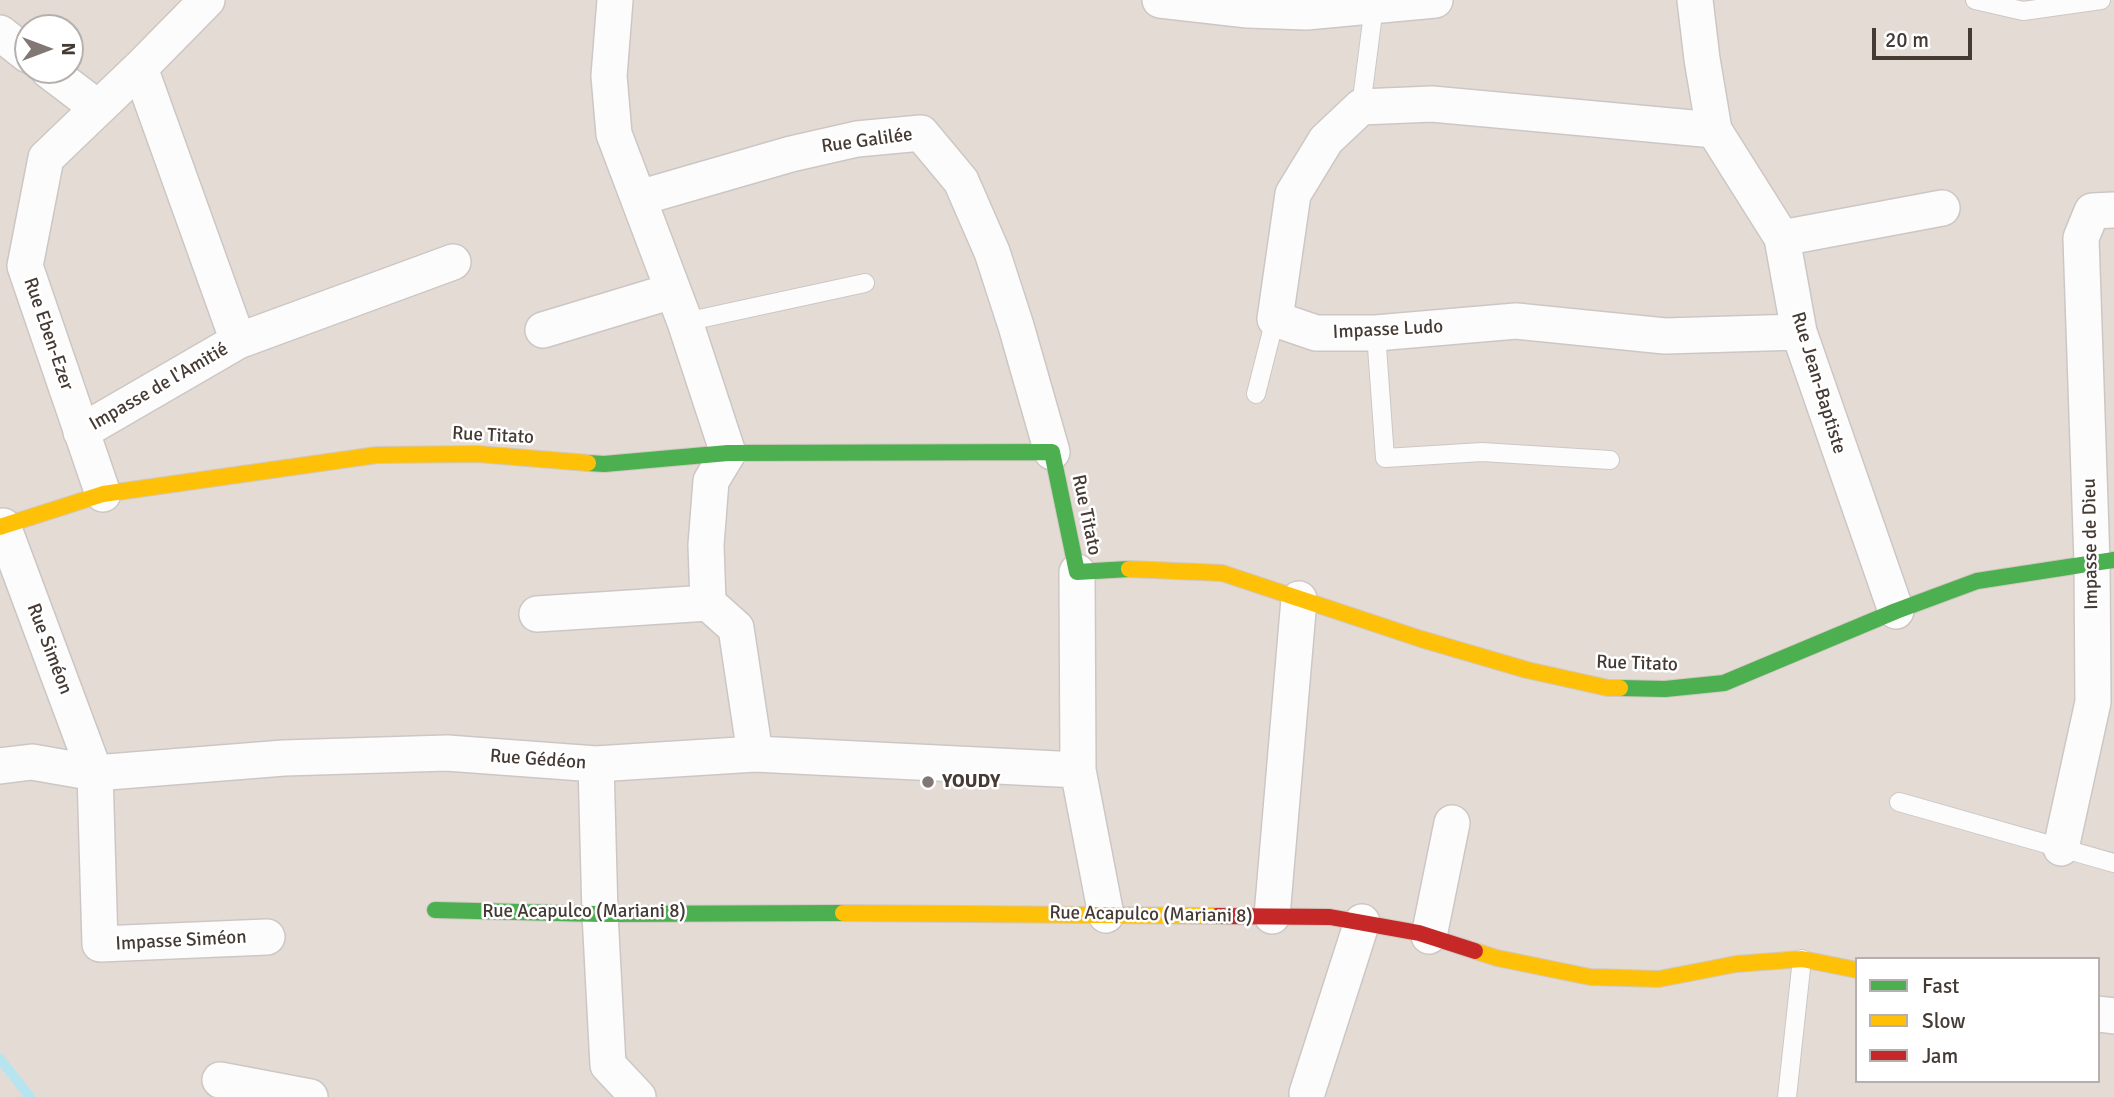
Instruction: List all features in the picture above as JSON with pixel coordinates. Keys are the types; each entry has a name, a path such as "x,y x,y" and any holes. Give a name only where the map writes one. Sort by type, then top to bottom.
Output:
{"street":[{"name":"Rue Eben-Ezer","path":"103,494 25,266 46,158 207,0"},
{"path":"615,0 609,76 614,134 679,306 728,453 711,481 706,545 708,603"},
{"path":"1160,0 1248,10 1306,12 1435,0"},
{"name":"Rue Jean-Baptiste","path":"1695,0 1714,131 1782,237 1799,332 1896,611"},
{"path":"0,33 14,44"},
{"path":"140,68 237,341"},
{"path":"66,84 98,108"},
{"path":"1275,319 1293,194 1326,140 1360,107 1432,104 1714,131"},
{"name":"Rue Galilée","path":"639,198 791,154 857,139 921,133 961,181 992,252 1052,452"},
{"path":"1782,237 1942,208"},
{"name":"Impasse de Dieu","path":"2061,848 2093,702 2103,561 2081,237 2092,211 2114,209"},
{"name":"Impasse de l'Amitié","path":"81,432 237,341 453,262"},
{"path":"542,330 679,306"},
{"name":"Impasse Ludo","path":"1275,319 1316,333 1376,333 1516,321 1665,335 1799,332"},
{"name":"Rue Titato","path":"1,526 103,494 377,455 478,454 604,464 728,453 1052,452 1077,572 1133,569 1222,573 1421,639 1527,670 1608,688 1665,689 1724,684 1896,611 1977,581 2103,561"},
{"name":"Rue Siméon","path":"1,526 96,773"},
{"path":"1077,572 1078,770 1106,915"},
{"path":"1272,916 1299,599"},
{"path":"537,614 708,603 736,628 755,754"},
{"name":"Rue Gédéon","path":"0,766 33,761 96,773 285,758 447,753 596,764 755,754 1078,770"},
{"path":"596,764 608,1065 638,1097"},
{"name":"Impasse Siméon","path":"96,773 100,944 267,937"},
{"path":"1429,936 1452,823"},
{"name":"Rue Acapulco (Mariani 8)","path":"435,910 600,914 741,912 1330,917 1429,936 1497,958 1590,976 1659,979 1736,964 1802,959 1855,970"},
{"path":"1307,1093 1362,922"},
{"path":"220,1080 310,1097"}],"lane":[{"path":"1975,0 2023,11 2101,0"},
{"path":"1360,107 1374,6"},
{"path":"679,306 865,283"},
{"path":"1256,394 1275,319"},
{"path":"1376,333 1385,458 1482,452 1610,460"},
{"path":"1899,802 2114,863"},
{"path":"1787,1097 1802,959"}],"shaded area":[{"path":"0,0 2114,0 2114,1097 0,1097"}],"waterway":[{"path":"0,1059 30,1097"}],"traffic: fast":[{"path":"588,463 604,464 728,453 1052,452 1077,572 1129,569"},
{"path":"1620,688 1665,689 1724,683 1896,611 1977,581 2114,560"},
{"path":"435,910 600,914 843,913"}],"traffic: slow":[{"path":"0,527 103,494 377,455 478,454 588,463"},
{"path":"1129,569 1222,573 1421,639 1527,670 1608,688 1620,688"},
{"path":"843,913 1217,916"},
{"path":"1475,951 1590,977 1659,979 1736,964 1802,959 1855,970"}],"traffic: jam":[{"path":"1217,916 1330,917 1419,933 1475,951"}],"place":[{"name":"YOUDY","path":"928,782"}]}
